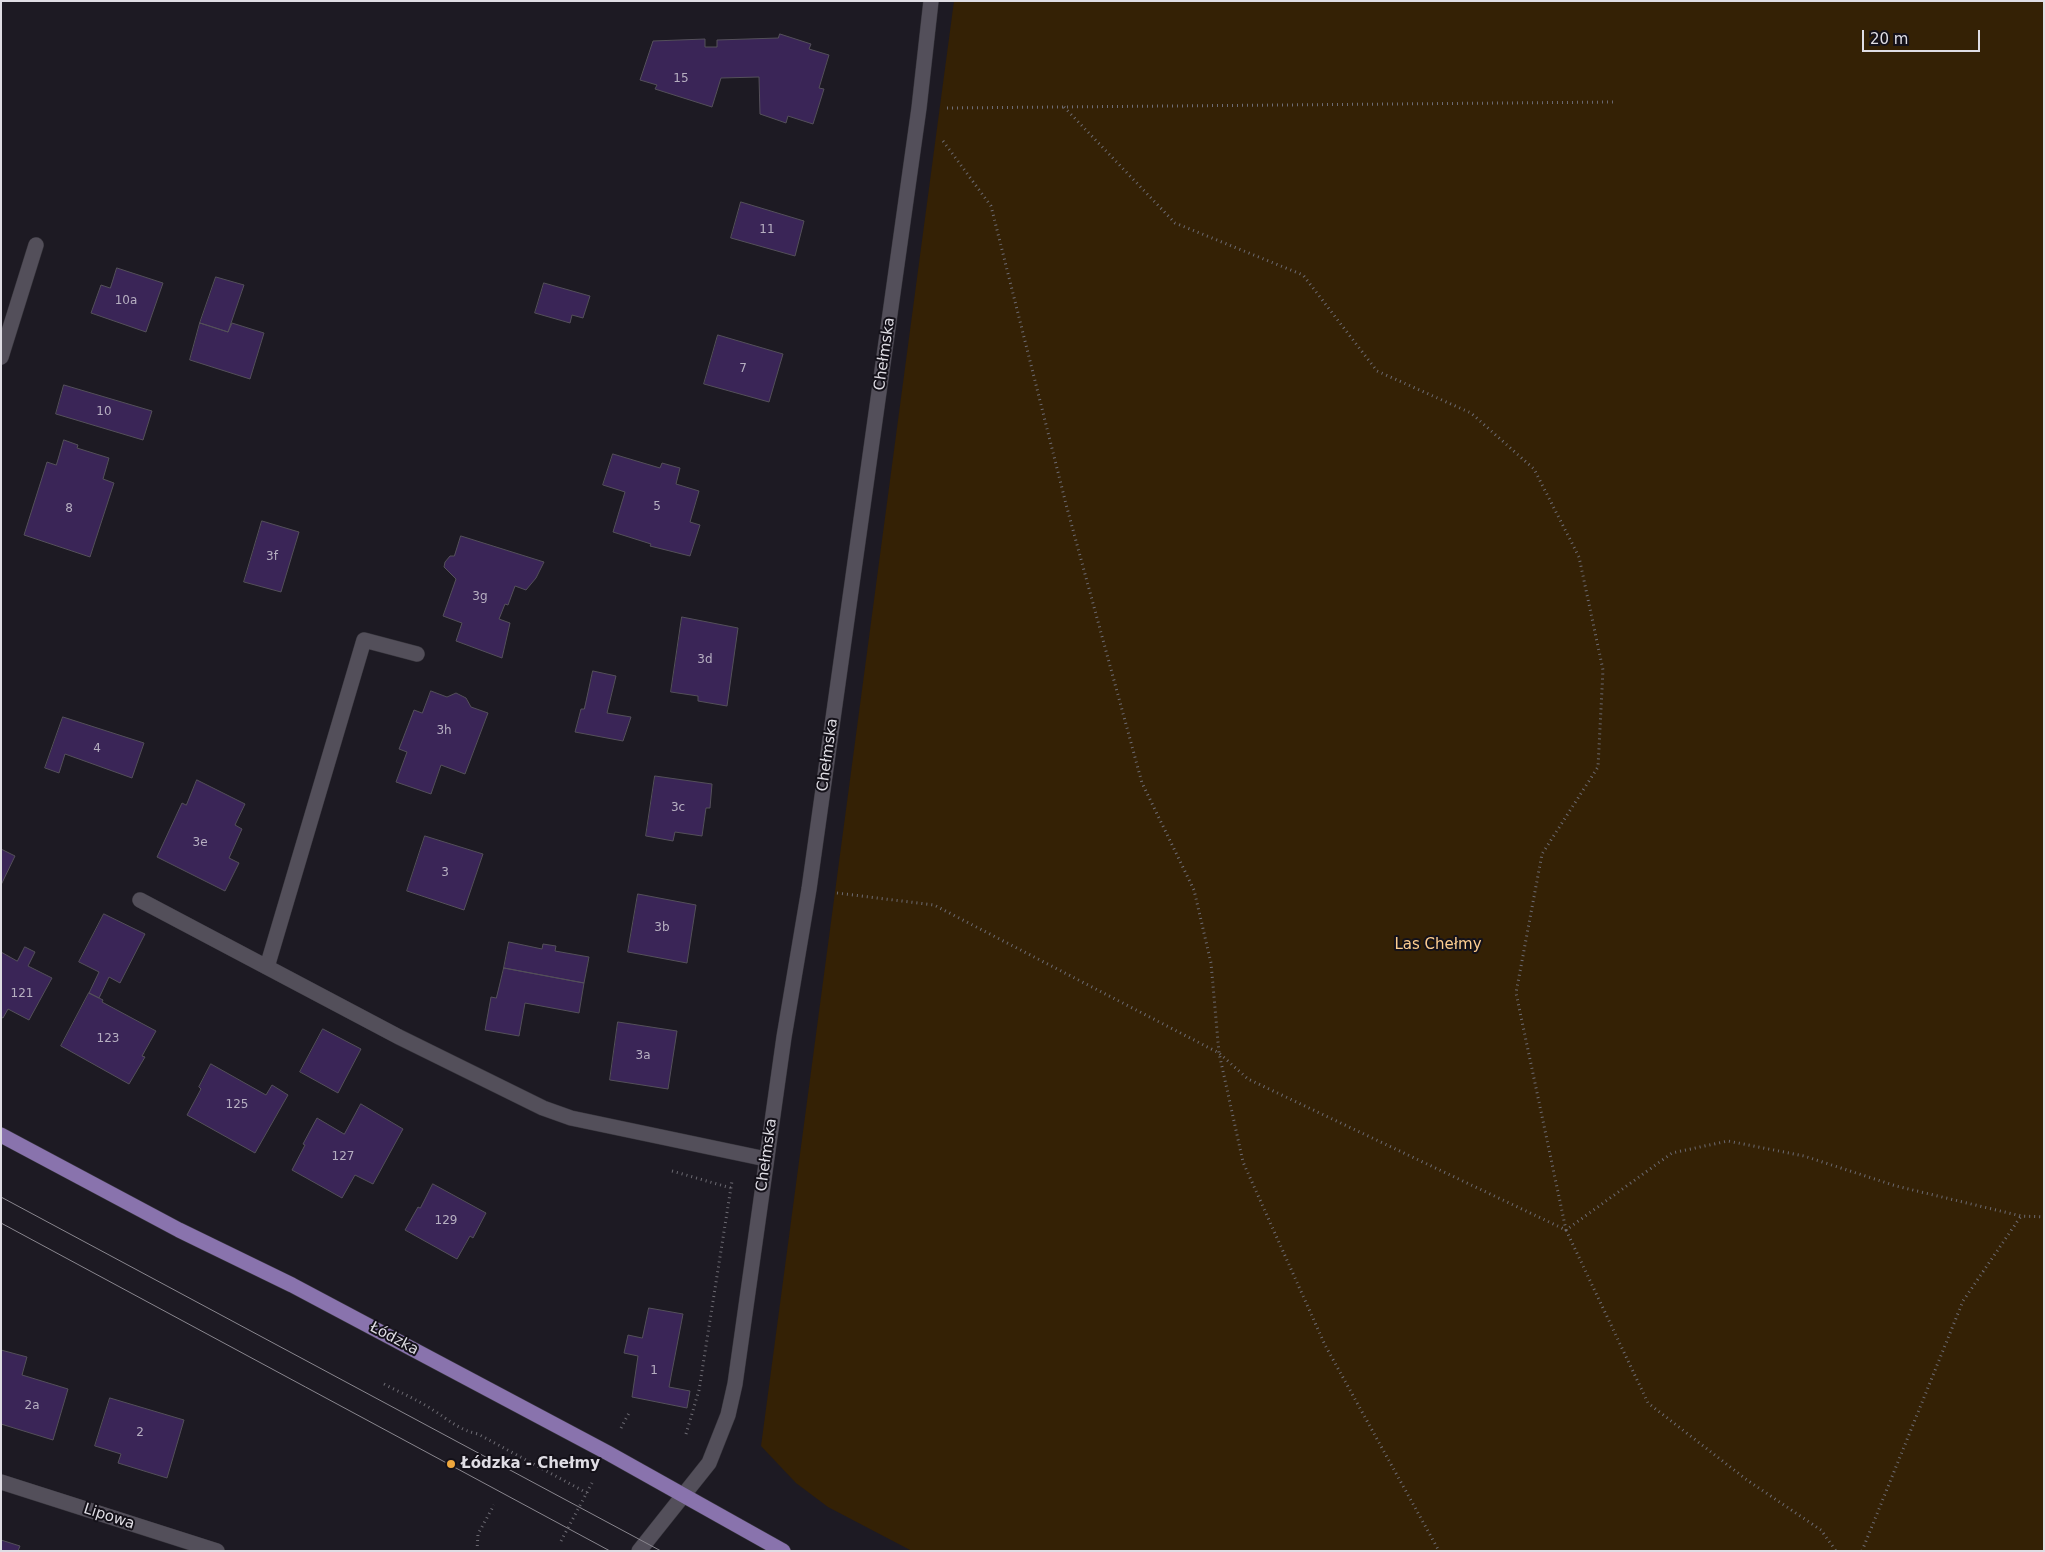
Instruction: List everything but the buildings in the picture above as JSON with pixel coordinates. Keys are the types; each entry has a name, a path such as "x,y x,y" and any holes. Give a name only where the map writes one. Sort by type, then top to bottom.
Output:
{"main road":[{"name":"Łódzka","path":"1,1135 178,1230 292,1285 684,1495 783,1551"}],"street":[{"name":"Chełmska","path":"639,1551 709,1463 728,1415 734,1384 784,1037 810,889 919,108 931,1"},
{"path":"1,357 36,245"},
{"path":"267,967 364,640 417,654"},
{"path":"140,900 399,1037 543,1108 570,1118 766,1159"},
{"name":"Lipowa","path":"1,1482 217,1551"}],"path":[{"path":"919,108 1615,102"},
{"path":"1064,107 1175,223 1303,275 1377,371 1471,413 1534,469 1579,556 1603,670 1598,767 1542,854 1516,993 1566,1230 1648,1403 1746,1480 1821,1530 1836,1551"},
{"path":"919,108 991,206 1068,508 1142,782 1194,890 1211,963 1219,1053 1243,1162 1325,1345 1439,1551"},
{"path":"810,889 934,905 1219,1053 1248,1079 1566,1230"},
{"path":"1566,1230 1672,1153 1728,1141 1804,1156 1896,1186 2022,1216 2044,1217"},
{"path":"1862,1551 1963,1301 2022,1216"},
{"path":"384,1384 435,1411 443,1419 467,1432 478,1434 587,1493"},
{"path":"619,1431 630,1410"},
{"path":"561,1541 592,1483"},
{"path":"478,1551 478,1534 494,1505"}],"green space":[{"name":"Las Chełmy","path":"954,1 2044,1 2044,1551 912,1551 828,1507 796,1483 761,1446"}],"tram line":[{"path":"1,1197 661,1551"},
{"path":"1,1223 610,1551"}],"place":[{"name":"Łódzka - Chełmy","path":"451,1464"}]}
